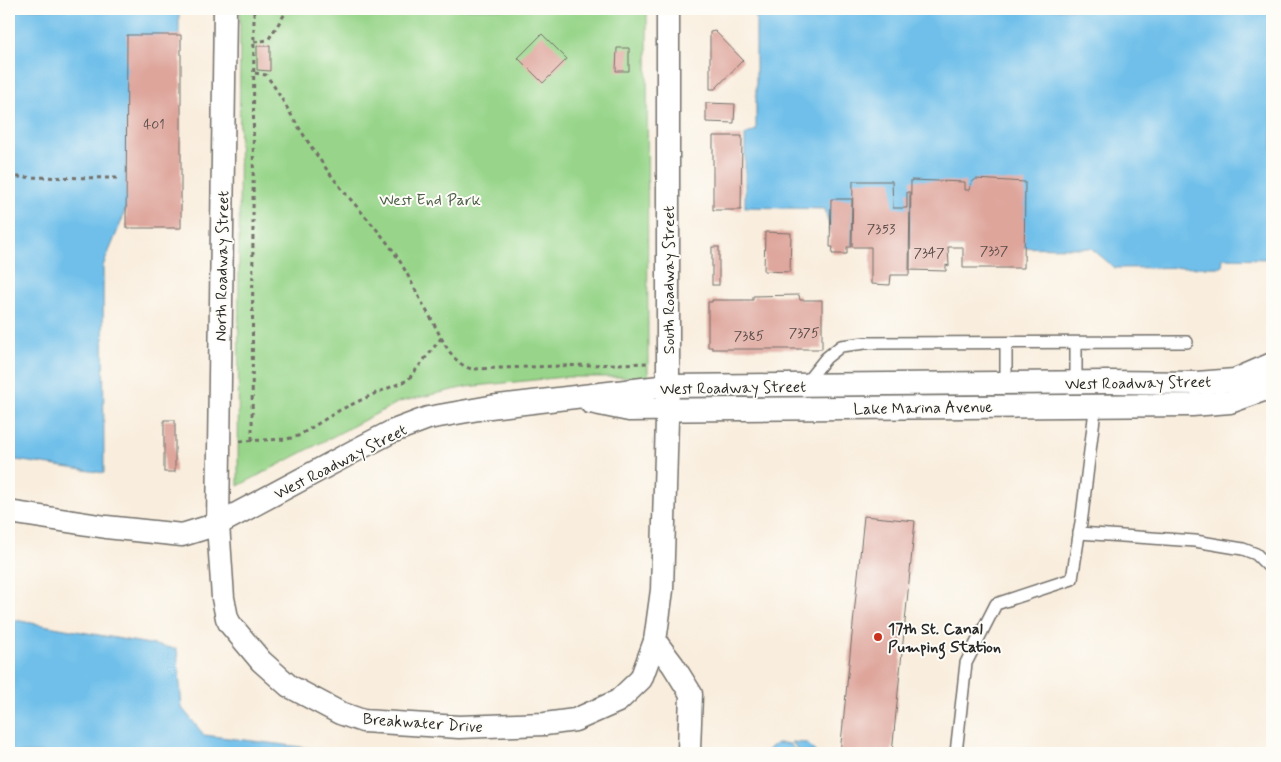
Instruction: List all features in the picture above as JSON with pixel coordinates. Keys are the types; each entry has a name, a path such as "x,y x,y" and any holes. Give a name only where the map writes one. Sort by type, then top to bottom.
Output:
{"street":[{"name":"North Roadway Street","path":"218,524 225,9"},
{"name":"South Roadway Street","path":"655,641 662,590 668,409 668,9"},
{"name":"West Roadway Street","path":"218,524 391,432 428,418 454,412 668,386 1197,384 1235,380 1272,364"},
{"name":"Lake Marina Avenue","path":"571,398 629,410 1192,405 1230,402 1272,387"},
{"path":"9,512 106,527 182,535 218,524"},
{"name":"Breakwater Drive","path":"218,524 222,598 225,613 230,624 261,661 289,686 324,706 363,721 459,727 545,724 575,720 618,701 631,690 641,679 655,641"},
{"path":"655,641 691,694 689,750"}],"lane":[{"path":"804,386 826,358 841,346 865,343 1186,342"},
{"path":"1006,343 1006,384"},
{"path":"956,753 966,663 996,604 1072,579 1095,405 1076,343"},
{"path":"1079,532 1195,541 1243,549 1256,554 1272,570"}],"path":[{"path":"252,440 254,9"},
{"path":"254,42 268,40 288,9"},
{"path":"255,73 266,75 272,82 317,155 392,249 442,337 456,360 463,367 472,369 668,362"},
{"path":"9,177 117,178"},
{"path":"219,442 287,439 298,436 340,410 408,380 442,337"}],"green space":[{"name":"West End Park","path":"240,9 647,9 648,377 564,377 466,387 399,402 238,486"}],"water":[{"path":"9,9 179,9 179,33 122,220 103,266 104,473 9,459"},
{"path":"756,9 1272,9 1272,259 1223,258 1222,267 1115,268 1091,248 834,246 825,209 745,207 745,135 756,130"},
{"path":"9,619 177,649 182,708 204,735 350,753 9,753"},
{"path":"792,742 807,743 816,753 800,753"},
{"path":"777,743 790,744 797,753 763,753"}],"building":[{"path":"715,31 743,60 715,89 710,89 710,32"},
{"path":"542,34 567,59 543,83 518,58"},
{"path":"127,35 181,35 181,228 126,228"},
{"path":"257,46 270,46 270,71 257,70"},
{"path":"617,48 629,48 629,71 616,71"},
{"path":"706,103 735,104 734,123 706,122"},
{"path":"713,136 742,136 741,210 713,210"},
{"path":"976,179 1025,182 1024,268 963,268 963,247 948,247 949,266 946,265 946,271 910,270 911,180 965,182 965,190 969,190 971,183"},
{"path":"853,181 892,181 893,208 907,208 907,192 910,192 909,275 891,275 890,285 871,284 871,247 852,247"},
{"path":"831,199 852,199 851,247 847,247 847,254 832,254 833,247 830,247"},
{"path":"765,232 791,233 790,272 764,271"},
{"path":"712,247 719,247 719,285 712,285"},
{"path":"799,295 800,300 822,300 822,349 712,349 712,347 708,347 708,302 712,302 712,300 753,300 753,296"},
{"path":"164,420 175,420 175,472 164,472"},
{"name":"17th St. Canal Pumping Station","path":"864,516 915,521 892,753 840,753"}],"place":[{"name":"17th St. Canal Pumping Station","path":"878,637"}]}
